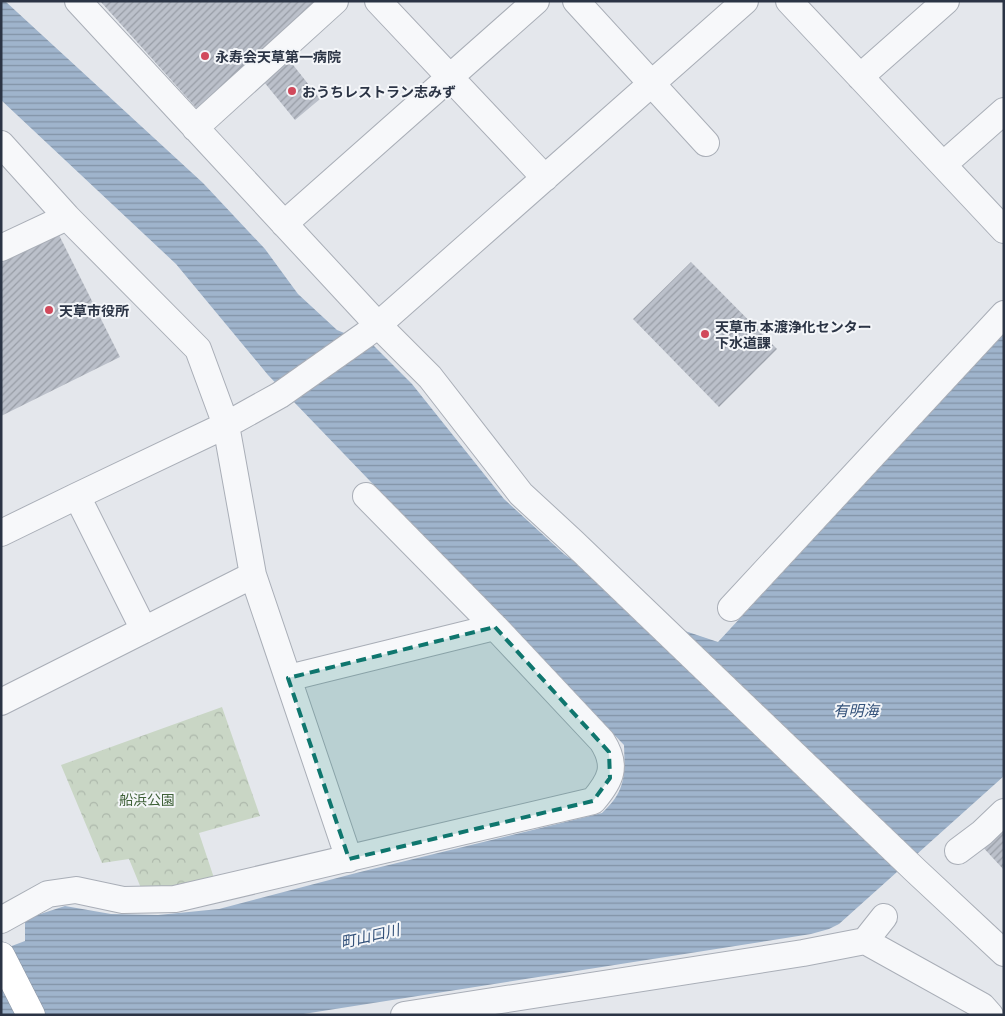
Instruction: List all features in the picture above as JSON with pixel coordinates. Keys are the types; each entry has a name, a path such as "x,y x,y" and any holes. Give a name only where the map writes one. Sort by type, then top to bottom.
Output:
{"highway":[{"path":"1,956 31,1015"}],"street":[{"path":"78,1 284,224 371,330 430,377 522,494 1004,953"},
{"path":"195,128 335,1"},
{"path":"378,1 545,178"},
{"path":"284,224 536,1"},
{"path":"576,1 706,143"},
{"path":"1,533 226,426 280,395 371,330 745,1"},
{"path":"789,1 1004,230"},
{"path":"860,78 946,1"},
{"path":"943,165 1004,111"},
{"path":"1,144 67,217 198,349 226,426 253,575 349,859"},
{"path":"1,248 67,217"},
{"path":"731,608 1004,314"},
{"path":"77,496 144,630"},
{"path":"1,920 48,894 76,890 123,900 175,899 593,801 603,790 610,778 612,765 609,752 602,741 495,627 366,496"},
{"path":"1,702 253,575"},
{"path":"288,678 495,627"},
{"path":"958,851 982,833 1004,812"},
{"path":"864,941 884,917"},
{"path":"404,1015 864,941 982,1006 990,1015"}],"highlighted area":[{"path":"495,627 609,752 610,778 593,801 349,859 288,678"}],"green space":[{"name":"船浜公園","path":"222,707 260,816 199,833 215,881 143,893 129,859 102,863 61,765"}],"water":[{"path":"1,1 5,1 203,183 265,249 298,294 337,330 373,345 412,384 504,499 564,554 619,594 673,627 718,642 1004,333 1004,776 839,924 811,934 297,1015 1,1015 1,950 25,941 25,919 65,906 111,914 158,915 219,909 360,872 602,813 620,790 624,774 624,745 268,375 176,264 1,100"}],"building":[{"name":"永寿会天草第一病院","path":"100,1 322,1 200,112"},
{"name":"おうちレストラン志みず","path":"290,61 320,99 295,120 264,82"},
{"name":"天草市役所","path":"59,235 120,357 1,416 1,263"},
{"name":"天草市 本渡浄化センター 下水道課","path":"691,262 777,349 719,407 633,319"},
{"path":"1004,821 1004,870 979,843"}],"place":[{"name":"永寿会天草第一病院","path":"205,56"},
{"name":"おうちレストラン志みず","path":"292,91"},
{"name":"天草市役所","path":"49,310"},
{"name":"天草市 本渡浄化センター 下水道課","path":"705,334"}],"water label":[{"name":"有明海","path":"856,710"},
{"name":"町山口川","path":"370,936"}]}
